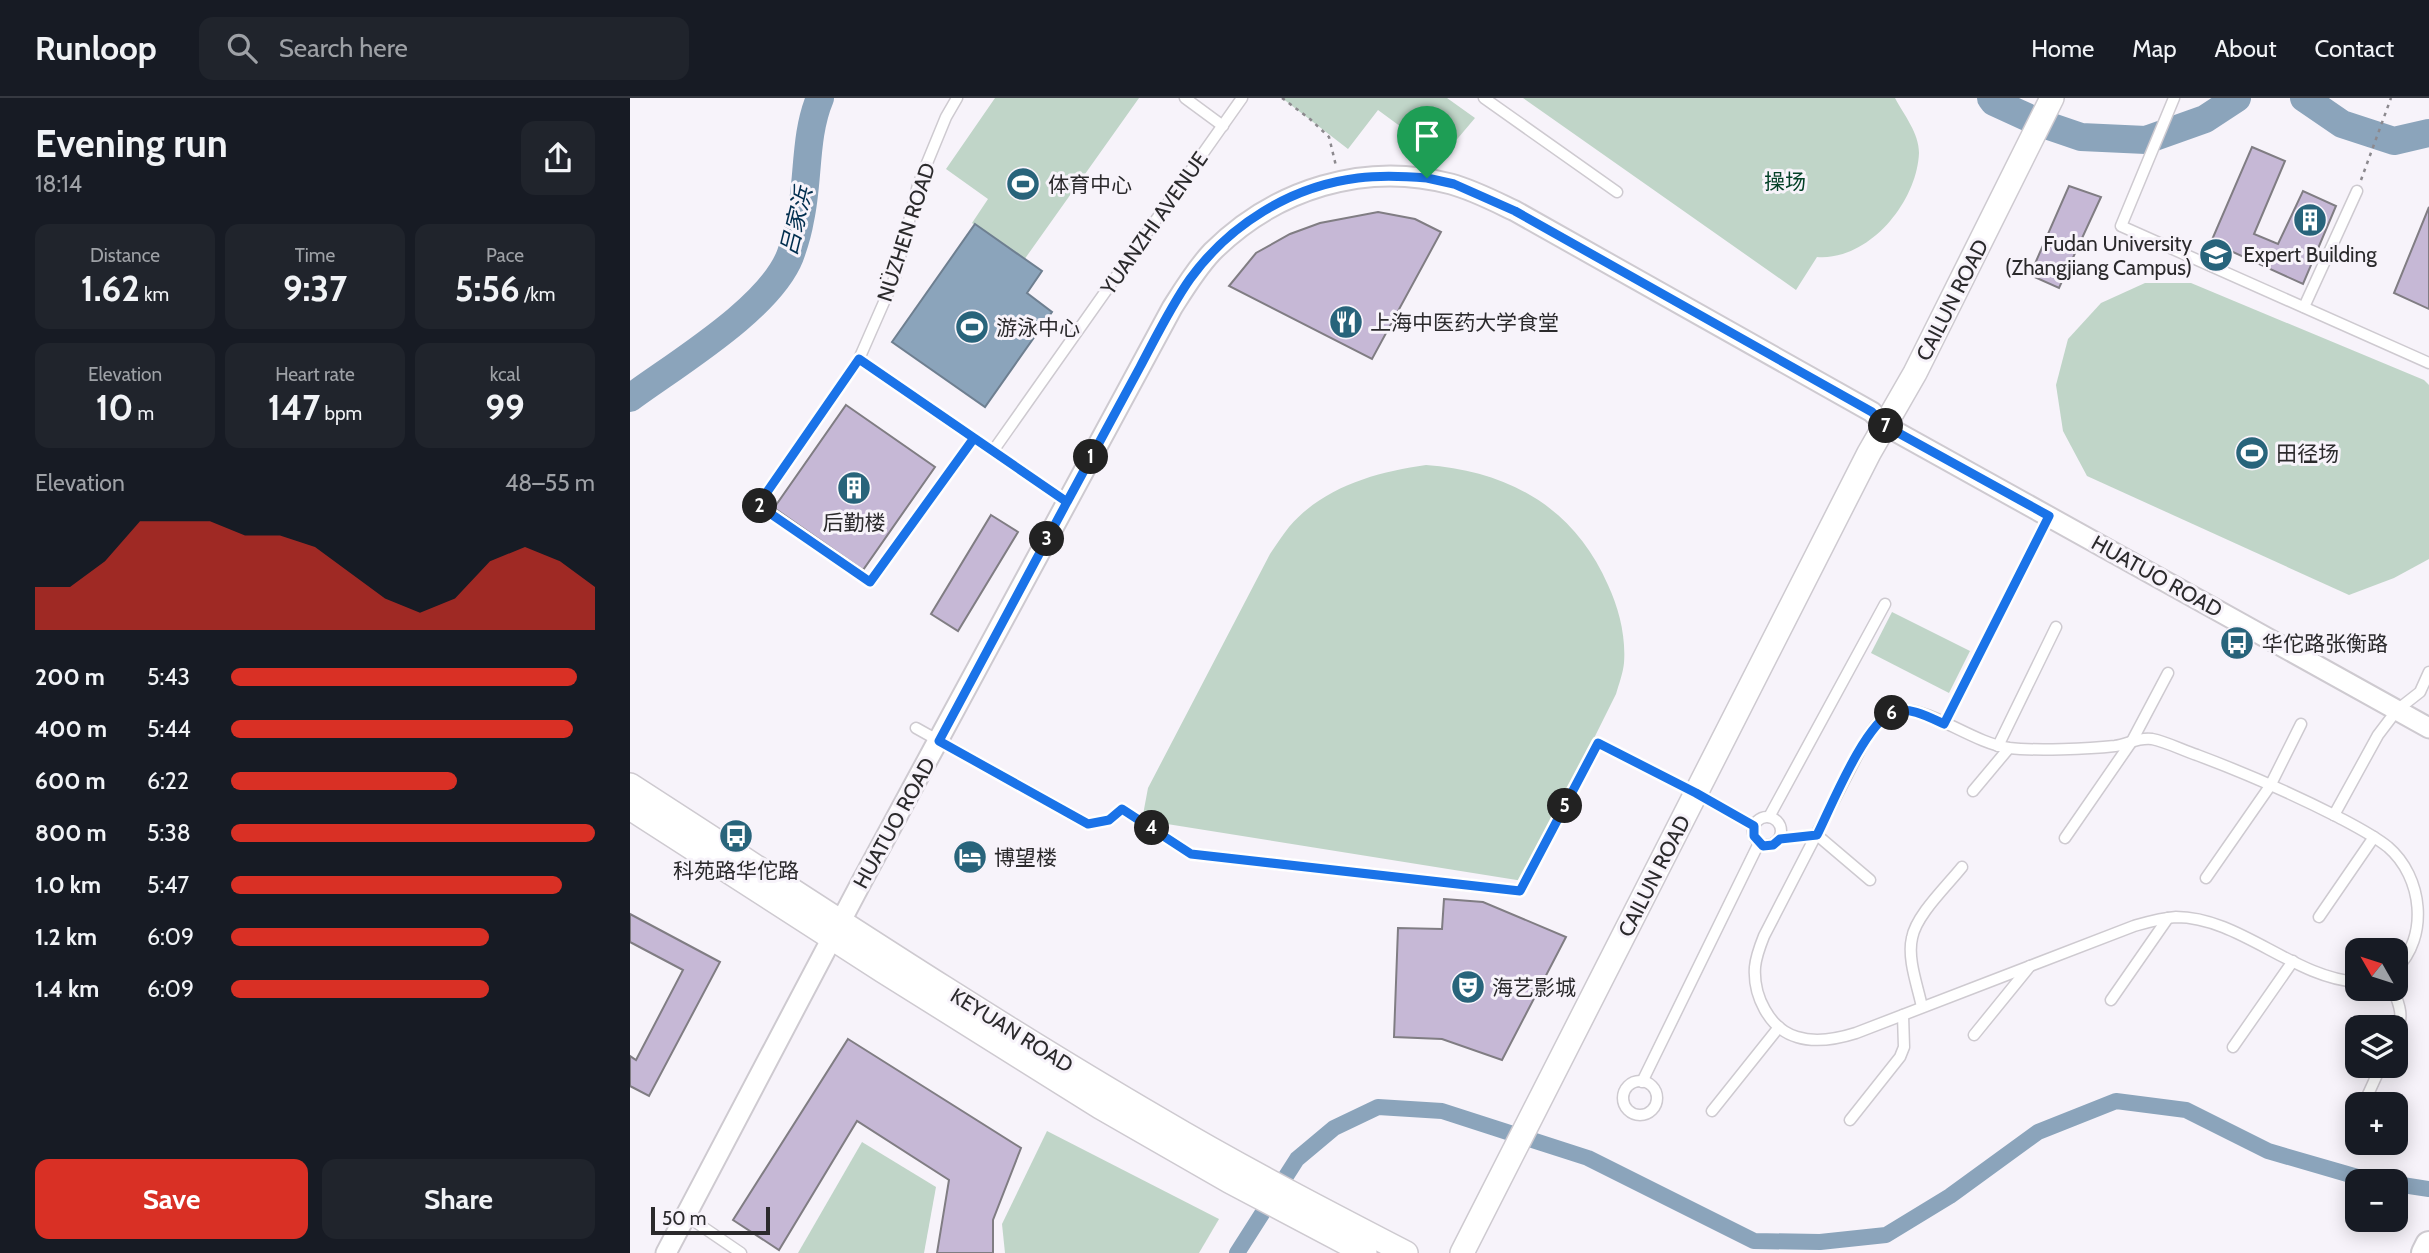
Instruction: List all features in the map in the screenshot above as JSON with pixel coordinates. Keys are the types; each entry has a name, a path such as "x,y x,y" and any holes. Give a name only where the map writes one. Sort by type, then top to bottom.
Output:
{"main road":[{"path":"2425,1253 2429,1245"}],"street":[{"name":"CAILUN ROAD","path":"1462,1253 1884,425 1910,383 2026,141 2043,98"},
{"name":"CAILUN ROAD","path":"2026,141 2052,98"},
{"name":"HUATUO ROAD","path":"943,743 1171,308 1210,254 1257,215 1285,199 1357,178 1391,175 1427,178 1454,184 1515,211 1872,412 1884,425"},
{"name":"HUATUO ROAD","path":"666,1253 943,743 1198,284 1217,260 1262,223 1323,195 1360,187 1392,185 1425,188 1476,203 1511,219 1834,403 1868,421 1884,425 2429,728"},
{"name":"KEYUAN ROAD","path":"630,785 841,933"},
{"name":"KEYUAN ROAD","path":"630,808 1060,1060 1234,1172 1303,1210 1365,1253"},
{"name":"HUATUO ROAD","path":"677,1253 841,933"},
{"name":"KEYUAN ROAD","path":"1303,1210 1406,1253"}],"lane":[{"name":"NÜZHEN ROAD","path":"957,98 946,117 918,185 895,277 859,359 758,505 870,582 974,438"},
{"path":"1185,98 1223,126"},
{"name":"YUANZHI AVENUE","path":"993,451 1242,98"},
{"path":"1484,98 1617,192"},
{"path":"2174,100 2121,226 2429,363"},
{"path":"2304,307 2357,191"},
{"path":"859,359 1067,502"},
{"path":"1944,724 2049,516"},
{"path":"1769,817 1885,604"},
{"path":"1973,791 2003,747 2056,627"},
{"path":"2334,815 2378,735 2397,710 2420,692 2429,672"},
{"path":"2066,838 2132,741 2168,673"},
{"path":"2345,980 2327,976 2227,930 2179,917 2168,918 2134,926 1837,1039 1818,1040 1797,1037 1770,1019 1756,986 1755,969 1757,953 1862,746 1881,720 1892,712 1904,710 1916,712 1976,739 2003,747 2114,746 2150,739 2270,786 2334,815 2374,837 2401,860 2412,879 2420,900 2421,916 2418,932 2408,953"},
{"path":"2206,878 2270,786 2301,724"},
{"path":"916,728 1088,824 1109,820 1122,809 1191,854 1520,891 1598,743 1754,826"},
{"path":"1780,839 1781,825 1769,817 1760,819 1754,826 1754,836 1759,844 1768,846 1780,839 1817,835 1870,880"},
{"path":"2319,917 2374,837"},
{"path":"1642,1082 1759,844"},
{"path":"1922,1007 1911,958 1912,937 1921,919 1962,867"},
{"path":"2111,1000 2168,918"},
{"path":"2233,1047 2293,961"},
{"path":"1974,1035 2031,965"},
{"path":"1850,1120 1900,1057 1904,1047 1903,1015"},
{"path":"1712,1111 1779,1027"},
{"path":"694,1222 741,1253"}],"path":[{"path":"1282,98 1329,137 1338,182"},
{"path":"2357,191 2391,98"}],"green space":[{"name":"体育中心","path":"995,98 1139,98 1024,260 972,223 988,199 946,169"},
{"path":"1282,98 1447,98 1475,118 1442,157 1378,110 1348,149"},
{"name":"操场","path":"1523,98 1895,98 1917,138 1919,153 1916,172 1910,190 1887,225 1872,239 1855,249 1836,256 1817,257 1796,290"},
{"name":"田径场","path":"2145,283 2191,283 2424,380 2429,385 2429,559 2394,578 2349,595 2087,476 2063,431 2056,385 2068,339 2101,303"},
{"path":"1426,465 1484,475 1511,485 1557,514 1577,534 1594,558 1612,594 1621,623 1624,663 1616,694 1523,881 1142,820 1148,788 1270,554 1289,527 1318,501 1334,492 1370,477"},
{"path":"1892,612 1970,651 1949,693 1871,653"},
{"path":"1047,1131 1219,1219 1199,1253 1005,1253 1002,1224"},
{"path":"862,1142 936,1187 924,1253 798,1253"}],"water":[{"name":"游泳中心","path":"975,224 1042,271 1027,293 1052,312 985,407 892,342"}],"building":[{"name":"Expert Building","path":"2252,147 2285,161 2254,234 2278,244 2303,191 2336,206 2303,284 2211,242"},
{"path":"2069,186 2101,197 2059,288 2030,275"},
{"path":"2429,207 2429,309 2394,293"},
{"name":"上海中医药大学食堂","path":"1378,212 1415,219 1441,232 1372,359 1229,286 1256,253 1290,234 1320,223"},
{"name":"后勤楼","path":"846,405 935,467 863,570 774,508"},
{"path":"991,515 1018,532 958,631 931,614"},
{"name":"海艺影城","path":"1444,899 1483,902 1566,937 1502,1060 1442,1039 1394,1037 1398,928 1442,929"},
{"path":"630,914 720,962 649,1096 630,1086 630,1056 636,1060 683,970 630,942"},
{"path":"848,1039 1021,1148 993,1220 993,1253 937,1253 949,1180 857,1121 779,1250 733,1220"}],"waterway":[{"name":"吕家浜","path":"630,398 719,334 763,296 779,276 790,256 798,229 811,127 820,98"},
{"path":"1991,98 1994,102 2040,123 2081,137 2146,140 2205,119 2237,98"},
{"path":"2304,98 2342,124 2394,141 2429,133"},
{"path":"1237,1253 1297,1159 1334,1128 1378,1107 1442,1111 1588,1158 1754,1241 1820,1242 1886,1235 1950,1196 2038,1132 2116,1101 2186,1110 2268,1151 2345,1173"},
{"path":"2408,1186 2429,1189"}],"place":[{"name":"体育中心","path":"1023,184"},
{"name":"Expert Building","path":"2310,220"},
{"name":"Fudan University (Zhangjiang Campus)","path":"2216,255"},
{"name":"上海中医药大学食堂","path":"1346,322"},
{"name":"游泳中心","path":"972,327"},
{"name":"田径场","path":"2252,453"},
{"name":"后勤楼","path":"854,488"},
{"name":"华佗路张衡路","path":"2237,643"},
{"name":"科苑路华佗路","path":"736,836"},
{"name":"博望楼","path":"970,857"},
{"name":"海艺影城","path":"1468,987"}],"route":[{"path":"1427,178 1391,175 1357,178 1319,186 1285,199 1234,232 1210,254 1171,308 1067,502 974,438 870,582 758,505 859,359 1067,502 939,741 1088,824 1109,820 1122,809 1191,854 1520,891 1598,743 1754,826 1754,836 1763,846 1773,845 1780,839 1817,835 1862,746 1881,720 1892,712 1904,710 1944,724 2049,516 1884,425 1872,412 1515,211 1454,184 1427,178"}]}
